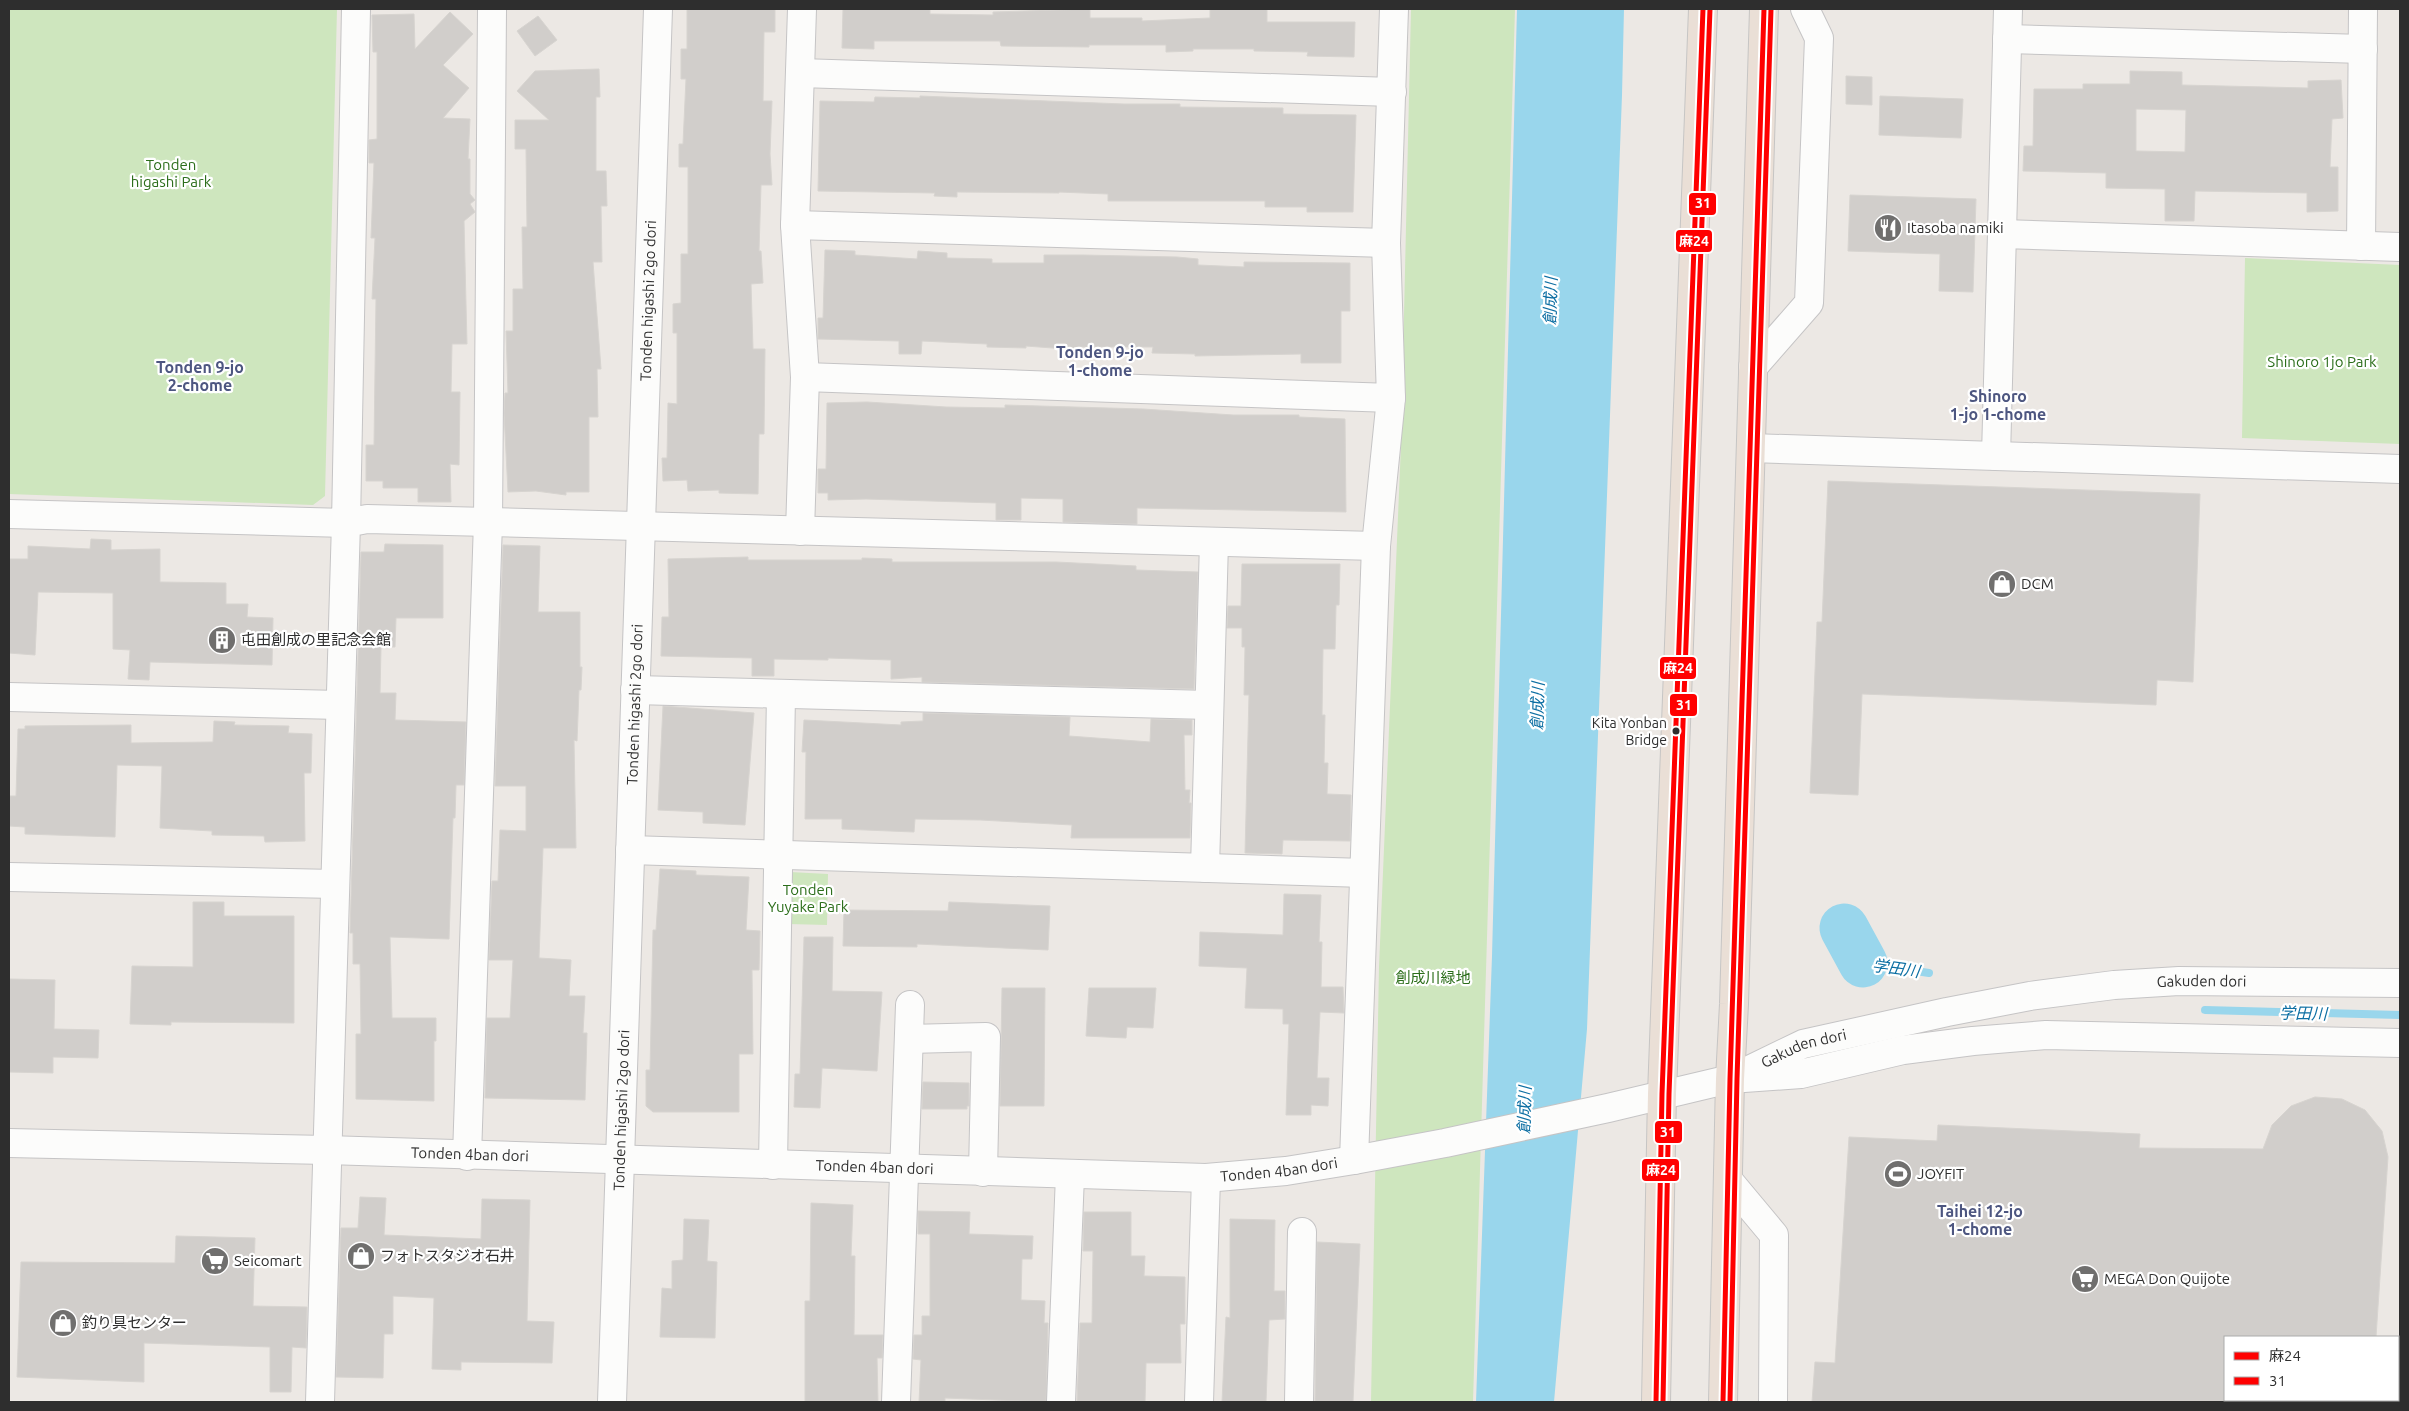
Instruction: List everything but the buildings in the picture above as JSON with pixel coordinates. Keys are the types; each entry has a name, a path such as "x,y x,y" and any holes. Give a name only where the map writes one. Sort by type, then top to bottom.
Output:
{"highway":[{"path":"1656,1402 1662,1094 1703,9"},
{"path":"1723,1402 1730,1079 1735,994 1764,9"}],"street":[{"path":"320,1402 346,523 356,9"},
{"path":"467,1156 488,522 492,9"},
{"name":"Tonden higashi 2go dori","path":"612,1402 658,9"},
{"path":"800,531 805,377 795,225 802,9"},
{"path":"1354,1160 1376,546 1391,398 1386,243 1394,9"},
{"path":"1753,367 1809,303 1819,38 1805,9"},
{"path":"1996,456 2008,9"},
{"path":"2361,246 2363,9"},
{"path":"2007,39 2362,49"},
{"path":"800,73 1392,92"},
{"path":"795,225 1386,243"},
{"path":"2002,234 2400,247"},
{"path":"805,377 1391,398"},
{"path":"1751,448 2400,469"},
{"path":"9,514 346,523 366,519 1376,546"},
{"path":"1205,868 1214,542"},
{"path":"636,690 1209,705"},
{"path":"773,1165 781,694"},
{"path":"9,697 340,705"},
{"path":"630,850 1364,873"},
{"path":"9,877 335,884"},
{"name":"Gakuden dori","path":"1730,1079 1803,1044 2030,996 2114,985 2179,981 2400,982"},
{"path":"896,1402 910,1005"},
{"name":"Gakuden dori","path":"1730,1079 1802,1074 1903,1050 2046,1035 2400,1043"},
{"path":"909,1039 986,1038 983,1172"},
{"name":"Tonden 4ban dori","path":"9,1143 327,1150 467,1156 1206,1178 1286,1171 1354,1160 1595,1111 1730,1079"},
{"path":"1061,1402 1070,1175"},
{"path":"1199,1402 1206,1178"},
{"path":"1729,1181 1774,1235 1773,1402"},
{"path":"1299,1402 1302,1232"}],"green space":[{"name":"Tonden higashi Park","path":"9,9 337,9 325,496 313,505 9,494"},
{"name":"創成川緑地","path":"1411,9 1515,9 1473,1402 1371,1402 1379,967 1401,445"},
{"name":"Shinoro 1jo Park","path":"2245,258 2400,265 2400,444 2242,438"},
{"name":"Tonden Yuyake Park","path":"790,872 828,874 827,925 788,924"}],"water":[{"name":"創成川","path":"1517,9 1624,9 1622,95 1587,1029 1554,1402 1476,1402 1492,956"}],"waterway":[{"path":"1844,928 1863,963"},
{"name":"学田川","path":"1863,963 1929,973"},
{"name":"学田川","path":"2205,1010 2400,1015"}],"transit line":[{"name":"麻24","path":"1656,1402 1662,1094 1703,9"},
{"name":"31","path":"1663,1402 1669,1094 1710,9"},
{"name":"麻24","path":"1723,1402 1730,1079 1764,9"},
{"name":"31","path":"1730,1402 1737,1079 1771,9"}],"place":[{"name":"Itasoba namiki","path":"1888,228"},
{"name":"DCM","path":"2002,584"},
{"name":"屯田創成の里記念会館","path":"222,640"},
{"name":"Kita Yonban Bridge","path":"1676,731"},
{"name":"JOYFIT","path":"1898,1174"},
{"name":"フォトスタジオ石井","path":"361,1256"},
{"name":"Seicomart","path":"215,1261"},
{"name":"MEGA Don Quijote","path":"2085,1279"},
{"name":"釣り具センター","path":"63,1323"}],"district":[{"name":"Tonden 9-jo 1-chome","path":"1100,361"},
{"name":"Tonden 9-jo 2-chome","path":"200,376"},
{"name":"Shinoro 1-jo 1-chome","path":"1998,405"},
{"name":"Taihei 12-jo 1-chome","path":"1980,1220"}]}
